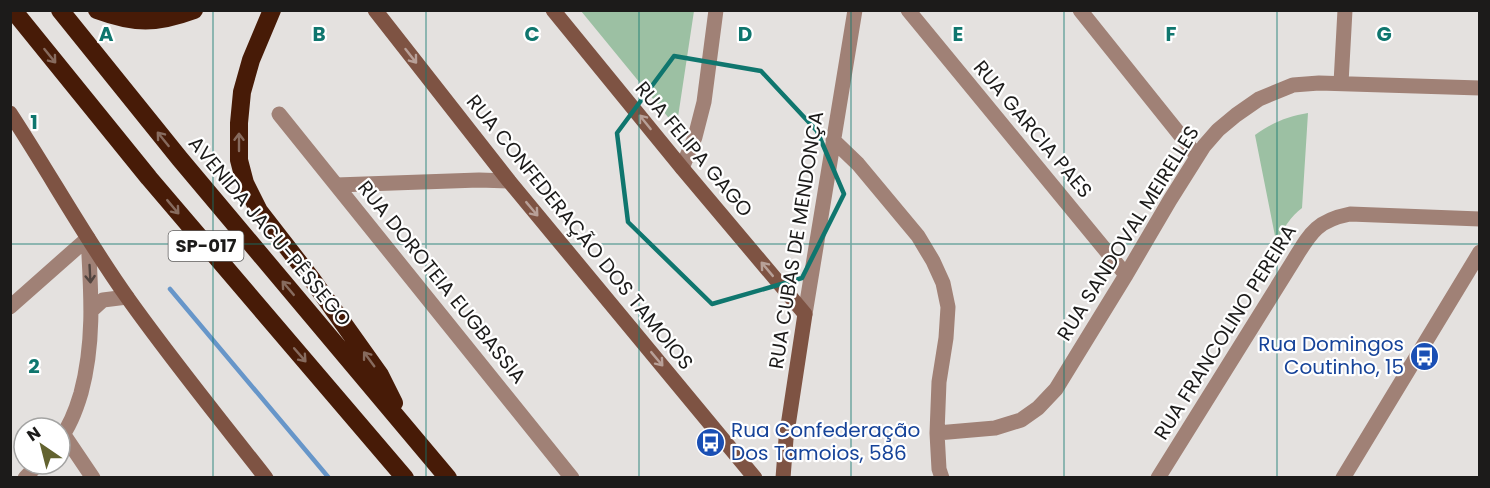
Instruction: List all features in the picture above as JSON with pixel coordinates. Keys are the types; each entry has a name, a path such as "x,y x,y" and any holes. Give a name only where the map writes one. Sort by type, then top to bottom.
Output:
{"highway":[{"name":"SP-017","path":"13,10 149,178 405,477"},
{"name":"AVENIDA JACU-PÊSSEGO","path":"60,10 180,159 448,477"},
{"path":"98,10 116,17 152,21 194,10"},
{"path":"272,10 251,60 242,92 238,123 239,160 245,183 259,210 380,375 407,429"}],"main road":[{"name":"RUA CONFEDERAÇÃO DOS TAMOIOS","path":"375,10 509,181 755,477"},
{"name":"RUA FELIPA GAGO","path":"553,10 804,314"},
{"path":"12,120 127,297 200,395 266,477"},
{"name":"RUA CUBAS DE MENDONÇA","path":"783,477 786,439 804,314"}],"street":[{"path":"682,168 695,137 704,102 716,10"},
{"name":"RUA CUBAS DE MENDONÇA","path":"804,314 855,10"},
{"name":"RUA GARCIA PAES","path":"908,10 1126,274"},
{"path":"1080,10 1197,156"},
{"path":"1341,83 1345,10"},
{"name":"RUA SANDOVAL MEIRELLES","path":"937,433 994,428 1021,420 1038,408 1056,389 1197,156 1218,130 1258,99 1293,85 1319,83 1479,88"},
{"name":"RUA DOROTEIA EUGBASSIA","path":"279,114 572,477"},
{"path":"832,140 858,164 918,236 943,283 948,307 939,382 937,433 939,469 942,477"},
{"path":"336,185 509,181"},
{"name":"RUA FRANCOLINO PEREIRA","path":"1158,477 1309,236 1324,222 1350,214 1479,219"},
{"path":"10,307 88,238"},
{"path":"72,418 87,372 92,310 88,238"},
{"path":"1343,477 1479,252"},
{"path":"92,310 104,300 127,297"},
{"path":"72,450 93,477"}],"highlighted area":[{"path":"674,56 761,71 817,131 844,194 802,278 712,304 628,222 617,133"}],"green space":[{"path":"581,11 694,11 676,122 672,122"},
{"path":"1308,113 1302,208 1291,219 1276,241 1255,135 1280,121"}],"waterway":[{"path":"170,289 329,478"}],"place":[{"name":"Rua Domingos Coutinho, 15","path":"1425,356"},
{"name":"Rua Confederação Dos Tamoios, 586","path":"710,442"}]}
